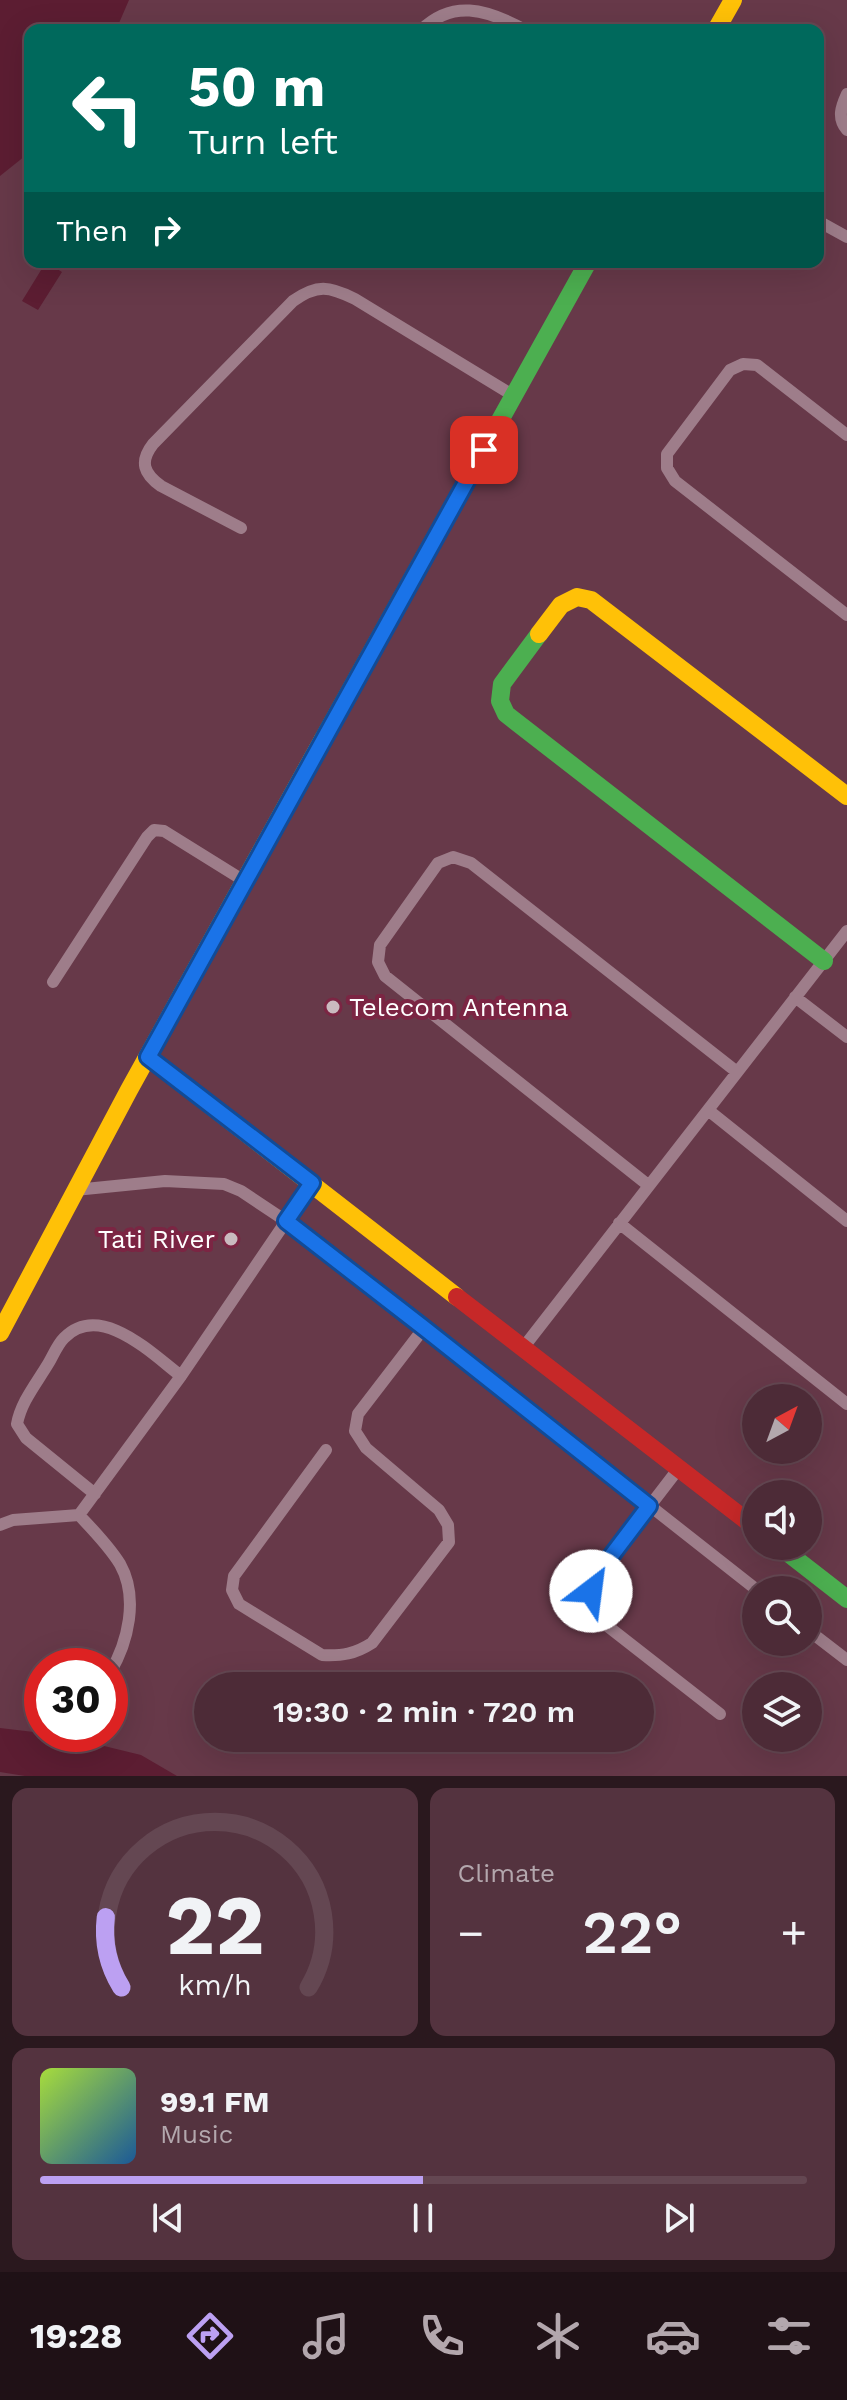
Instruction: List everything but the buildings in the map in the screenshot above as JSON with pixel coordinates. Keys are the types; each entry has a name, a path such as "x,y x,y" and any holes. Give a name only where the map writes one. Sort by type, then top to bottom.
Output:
{"street":[{"path":"424,24 439,7 464,0 478,4 514,24"},
{"path":"719,24 733,0"},
{"path":"847,94 840,112 841,123 847,130"},
{"path":"824,224 847,237"},
{"path":"0,1333 148,1057 585,268"},
{"path":"241,528 161,486 145,470 144,460 153,444 293,301 306,292 321,287 337,290 355,299 514,396"},
{"path":"847,435 757,365 743,364 730,370 667,454 667,468 675,481 847,615"},
{"path":"824,961 506,714 500,701 502,684 561,605 577,597 591,600 847,796"},
{"path":"53,982 154,830 164,831 246,882"},
{"path":"648,1185 385,976 378,962 380,945 438,863 453,857 471,863 737,1072"},
{"path":"523,1348 847,931"},
{"path":"795,997 847,1037"},
{"path":"148,1057 742,1517"},
{"path":"708,1110 847,1221"},
{"path":"75,1190 165,1181 224,1184 241,1191 286,1221 742,1578"},
{"path":"0,1525 13,1520 79,1515 181,1376 312,1183"},
{"path":"619,1223 847,1404"},
{"path":"95,1494 26,1438 17,1424 20,1409 64,1338 81,1326 101,1325 121,1332 181,1376"},
{"path":"326,1450 234,1576 232,1590 239,1604 322,1655 336,1656 355,1653 372,1643 449,1542 448,1525 439,1510 366,1448 355,1431 358,1414 424,1328"},
{"path":"679,1468 596,1576 591,1591 593,1605 601,1621 720,1714"},
{"path":"79,1515 109,1547 122,1567 130,1610 123,1648"},
{"path":"797,1560 847,1599"},
{"path":"822,1641 847,1660"}],"shaded area":[{"path":"0,0 129,0 119,24 24,24 24,157 0,176"},
{"path":"42,268 56,268 62,272 38,310 22,301"},
{"path":"0,1728 24,1731 24,1752 128,1752 141,1755 177,1776 25,1776 0,1772"}],"traffic: fast":[{"path":"323,739 585,268"},
{"path":"539,634 502,684 500,701 506,714 824,961"},
{"path":"797,1560 847,1599"}],"traffic: slow":[{"path":"719,24 733,0"},
{"path":"539,634 561,605 577,597 591,600 847,796"},
{"path":"0,1333 129,1090 323,739"},
{"path":"148,1057 457,1297"}],"traffic: jam":[{"path":"457,1297 742,1517"}],"place":[{"name":"Telecom Antenna","path":"333,1007"},
{"name":"Tati River","path":"231,1239"}],"route":[{"path":"484,450 148,1057 312,1183 286,1221 649,1506 596,1576 591,1591"}]}
